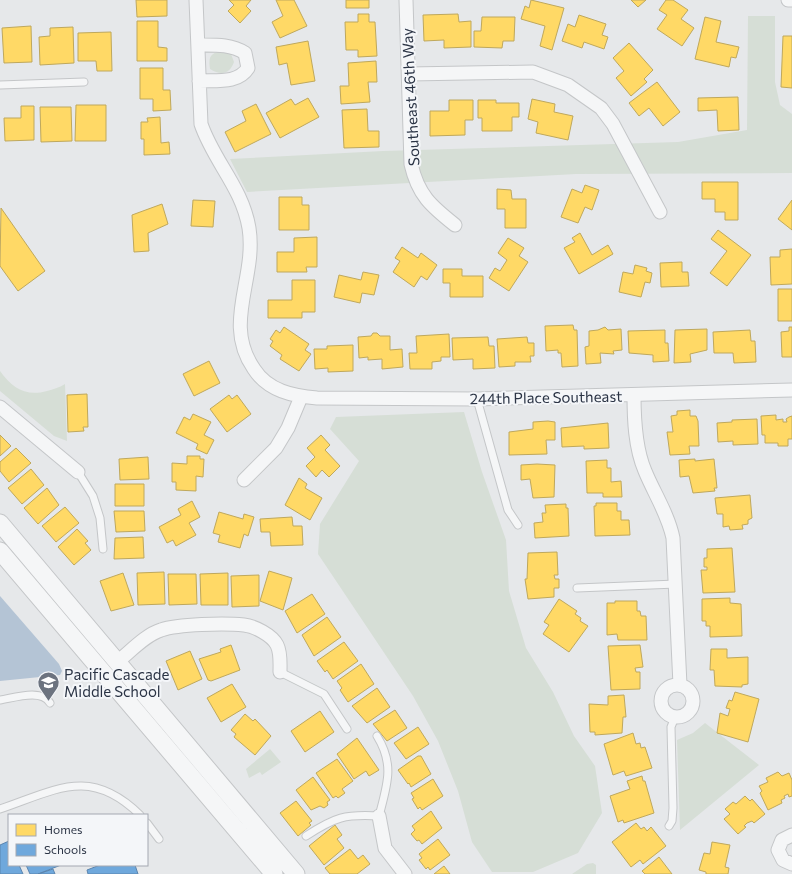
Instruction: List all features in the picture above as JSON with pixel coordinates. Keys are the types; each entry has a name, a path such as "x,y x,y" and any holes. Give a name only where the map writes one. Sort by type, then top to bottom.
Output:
{"street":[{"name":"244th Place Southeast","path":"196,0 198,81 201,124 207,142 235,185 244,204 249,228 251,252 239,329 242,346 254,370 268,385 283,393 301,397 477,399 792,390"},
{"name":"Southeast 46th Way","path":"406,0 411,164 414,180 421,194 433,208 455,224"},
{"path":"198,45 224,45 238,49 245,53 248,68 244,75 235,79 198,81"},
{"path":"409,74 533,72 568,85 601,108 613,124 660,212"},
{"path":"634,395 636,431 644,469 670,525 673,538 680,685"},
{"path":"244,480 276,448 288,428 301,397"},
{"path":"0,407 78,472"},
{"path":"0,523 296,874"},
{"path":"0,551 274,874"},
{"path":"116,662 160,630 188,625 244,625 254,627 268,635 277,643 280,654 280,672"},
{"path":"674,685 680,685 689,690 693,701 692,706 685,714 675,717 665,711 661,701 665,691 674,685"},
{"path":"379,816 384,848 405,874"},
{"path":"792,835 782,840 778,850 783,860 792,864"}],"lane":[{"path":"0,85 84,82"},
{"path":"477,399 508,510 518,524"},
{"path":"78,472 94,496 100,518 102,549"},
{"path":"577,588 676,584"},
{"path":"280,672 324,694 347,729"},
{"path":"0,700 38,696 45,698 50,703"},
{"path":"669,826 672,821 673,808 671,728 675,717"},
{"path":"306,836 324,824 340,817 350,815 379,816 388,783 388,765 386,754 377,736"},
{"path":"0,809 68,786 82,785 94,787 131,806 139,814"},
{"path":"148,824 159,838"}],"shaded area":[{"path":"748,16 775,16 775,82 780,105 792,114 792,173 576,174 247,192 230,159 383,151 678,142 747,130"},
{"path":"224,51 231,54 234,62 230,69 225,73 218,73 210,69 211,56 216,52"},
{"path":"0,371 9,382 20,390 26,392 39,393 65,384 67,441 54,436 0,391"},
{"path":"464,412 482,472 506,540 509,591 526,648 553,692 574,736 595,766 602,813 578,853 533,872 492,872 472,842 458,791 438,741 413,696 318,554 320,524 359,461 330,429 336,417"},
{"path":"705,723 759,765 680,830 677,740 693,733"},
{"path":"270,749 281,762 262,775 260,772 249,778 246,769"},
{"path":"593,863 596,865 596,874 572,874 587,864"}],"water":[{"path":"0,596 59,664 62,671 60,675 0,681"}],"building: Homes":[{"path":"136,0 167,0 167,16 137,17"},
{"path":"229,0 251,0 246,6 251,11 240,23 228,11 234,5"},
{"path":"276,0 294,0 307,26 280,38 272,22 283,16"},
{"path":"346,0 369,0 369,8 346,8"},
{"path":"531,0 564,8 552,50 540,46 545,26 521,19 525,6 529,8"},
{"path":"631,0 646,0 638,7"},
{"path":"666,0 673,0 688,10 681,19 694,28 682,46 657,29 667,15 659,10"},
{"path":"358,14 369,14 369,22 375,22 377,56 358,57 358,50 346,50 345,22 358,22"},
{"path":"458,14 459,22 471,21 471,47 444,48 444,40 424,41 423,15"},
{"path":"579,15 606,24 602,35 608,37 604,49 584,42 582,48 562,41 568,24 575,27"},
{"path":"482,17 515,17 514,41 503,41 502,48 474,47 474,31 481,31"},
{"path":"705,17 721,21 716,42 739,47 736,58 731,57 729,67 695,59"},
{"path":"137,21 158,21 158,47 167,48 167,61 137,61"},
{"path":"31,26 32,62 4,63 2,28"},
{"path":"73,27 74,63 40,65 39,37 50,36 50,28"},
{"path":"111,32 112,71 97,71 96,61 78,61 78,33"},
{"path":"783,36 792,36 792,88 781,87"},
{"path":"308,41 315,81 291,85 287,63 279,65 276,47"},
{"path":"629,43 653,70 644,79 647,82 631,96 616,78 624,71 613,58"},
{"path":"376,61 377,82 368,82 370,102 341,104 340,86 349,86 348,63"},
{"path":"140,68 163,68 163,90 170,90 171,110 153,111 153,99 140,99"},
{"path":"657,82 680,112 663,126 649,108 639,116 629,103"},
{"path":"738,97 739,130 718,131 717,110 698,111 698,98"},
{"path":"308,98 319,117 280,138 266,113 291,99 295,105"},
{"path":"532,99 555,104 554,112 573,116 568,140 536,133 538,122 528,119"},
{"path":"449,100 473,100 473,120 465,120 465,135 430,136 430,111 449,111"},
{"path":"478,100 496,100 496,103 519,103 519,117 512,117 512,131 482,131 482,118 478,118"},
{"path":"256,104 271,134 235,152 225,132 246,121 242,111"},
{"path":"76,105 106,105 106,141 75,141"},
{"path":"21,106 34,106 34,140 5,141 4,118 21,118"},
{"path":"40,107 71,107 72,141 41,142"},
{"path":"367,109 368,131 379,131 379,147 344,148 342,110"},
{"path":"160,117 161,143 169,142 170,154 144,155 144,139 141,139 141,122 148,122 147,118"},
{"path":"702,182 738,182 738,220 725,220 725,212 715,212 715,199 702,199"},
{"path":"585,185 599,190 592,210 585,207 578,223 561,217 572,189 582,193"},
{"path":"497,189 511,190 512,199 526,199 526,228 505,228 505,209 497,209"},
{"path":"279,197 302,197 302,205 309,205 309,230 279,230"},
{"path":"193,200 215,201 213,227 191,226"},
{"path":"792,200 792,230 778,219"},
{"path":"162,204 168,224 148,233 149,251 134,252 132,215"},
{"path":"1,208 45,271 18,291 0,266"},
{"path":"718,230 751,255 727,286 710,273 727,251 711,239"},
{"path":"580,233 592,255 608,245 613,254 579,274 564,248 575,242 572,238"},
{"path":"317,237 317,267 306,267 307,272 277,272 277,252 294,252 294,238"},
{"path":"508,238 524,248 519,256 528,262 509,291 489,278 495,268 500,271 507,260 498,253"},
{"path":"402,247 418,258 421,253 437,265 427,280 421,276 414,287 393,272 400,261 395,258"},
{"path":"792,249 792,284 771,285 770,257 780,257 780,250"},
{"path":"682,262 682,272 688,272 689,286 661,287 660,263"},
{"path":"635,265 647,268 646,271 652,273 650,283 645,282 641,297 619,292 623,272 633,274"},
{"path":"443,269 462,269 462,276 483,276 483,297 450,297 450,283 443,283"},
{"path":"363,272 379,275 374,295 362,293 360,303 334,297 339,275 361,280"},
{"path":"292,280 315,280 315,312 302,312 302,318 268,318 268,300 292,300"},
{"path":"778,289 792,289 792,321 778,321"},
{"path":"573,325 574,330 577,330 578,366 562,367 561,353 558,353 558,350 546,351 545,326"},
{"path":"284,327 309,344 305,350 311,354 299,371 280,359 282,355 270,346 273,341 270,339 276,330 280,333"},
{"path":"605,327 608,330 621,329 622,350 613,351 614,354 600,353 601,363 586,364 585,347 589,346 589,331 598,330"},
{"path":"789,327 792,327 792,357 782,357 781,332 789,331"},
{"path":"707,329 707,350 690,354 691,362 674,363 675,330"},
{"path":"665,330 665,343 668,343 669,361 653,362 653,355 629,353 628,331"},
{"path":"750,330 751,341 755,341 756,362 734,363 733,353 714,353 713,332"},
{"path":"373,333 377,333 380,336 390,336 390,350 402,349 403,367 382,369 382,359 368,360 368,357 359,358 358,337 371,336"},
{"path":"449,334 450,357 441,357 441,361 432,362 432,369 410,369 409,353 417,353 416,336"},
{"path":"488,337 489,346 494,346 495,368 473,369 473,359 453,360 452,338"},
{"path":"527,337 528,343 534,343 534,356 530,356 531,362 515,362 515,366 499,367 497,339"},
{"path":"353,345 353,371 328,372 328,368 315,369 314,349 327,349 327,346"},
{"path":"209,361 220,383 194,396 183,374"},
{"path":"87,394 88,427 83,427 84,431 68,432 67,395"},
{"path":"229,395 232,399 237,395 251,414 227,432 210,409"},
{"path":"690,410 690,416 696,416 698,421 699,446 689,446 690,454 670,455 667,432 673,432 671,416 677,415 677,411"},
{"path":"193,414 211,422 204,435 214,440 207,454 196,449 198,444 176,433 184,417 190,420"},
{"path":"776,415 776,420 783,419 783,422 787,422 786,419 792,416 792,439 788,439 788,446 778,446 778,443 765,443 765,435 762,435 761,416"},
{"path":"757,419 758,444 733,445 733,441 718,442 717,423 732,422 732,420"},
{"path":"533,422 555,422 555,440 546,440 547,454 509,455 509,432 533,429"},
{"path":"608,423 609,448 584,449 584,446 562,447 561,428"},
{"path":"0,435 11,446 0,456"},
{"path":"321,435 330,445 325,450 340,466 329,477 322,470 316,477 306,466 315,457 307,448"},
{"path":"16,448 31,463 9,482 0,471 0,462"},
{"path":"187,456 200,456 200,459 204,459 203,477 196,476 196,491 176,490 176,482 172,482 172,463 187,464"},
{"path":"148,457 149,479 120,480 119,459"},
{"path":"695,459 695,461 714,459 717,488 714,488 715,491 693,493 689,476 680,477 679,460"},
{"path":"607,460 607,468 611,468 611,482 621,481 622,497 603,497 603,493 587,493 586,461"},
{"path":"521,465 555,465 554,497 533,498 530,479 521,480"},
{"path":"31,469 44,485 22,504 8,488"},
{"path":"299,478 307,484 305,488 322,498 310,520 285,505"},
{"path":"115,484 144,484 144,506 115,506"},
{"path":"47,488 59,505 38,524 24,508"},
{"path":"750,495 752,518 748,520 748,524 742,525 743,529 730,530 729,526 723,527 723,514 717,514 715,498"},
{"path":"192,501 200,517 189,523 196,535 176,546 173,540 167,543 159,527 181,515 178,509"},
{"path":"596,503 617,503 617,511 621,511 621,520 629,520 630,535 595,536 594,506 596,506"},
{"path":"566,504 566,508 568,508 569,536 535,538 534,523 543,522 542,513 546,513 545,505"},
{"path":"65,507 79,523 56,542 42,526"},
{"path":"114,511 144,511 145,531 116,532"},
{"path":"219,512 243,519 244,514 254,517 248,536 244,534 240,548 218,542 220,535 213,533"},
{"path":"292,517 293,526 302,526 303,545 271,546 270,532 261,532 260,519"},
{"path":"77,529 88,541 85,543 91,550 74,565 58,547"},
{"path":"143,537 144,558 114,559 115,538"},
{"path":"732,548 735,592 703,593 701,570 707,570 707,567 704,567 704,558 707,558 707,549"},
{"path":"557,552 558,575 554,575 555,579 559,579 559,588 554,588 554,597 528,599 525,579 527,579 528,553"},
{"path":"269,571 292,578 283,610 260,601"},
{"path":"164,572 165,604 138,605 137,573"},
{"path":"123,573 134,605 111,611 100,581"},
{"path":"228,573 228,605 201,605 200,574"},
{"path":"168,574 196,574 197,604 169,605"},
{"path":"259,575 259,606 232,607 231,576"},
{"path":"312,594 325,614 297,633 285,611"},
{"path":"730,598 730,603 741,604 742,636 710,637 710,626 706,626 706,621 702,621 702,599"},
{"path":"559,599 577,611 575,614 581,618 580,621 588,626 569,652 543,634 549,625 544,622"},
{"path":"615,601 637,601 637,611 640,611 641,616 646,616 647,640 618,640 617,634 607,635 607,603 615,603"},
{"path":"327,617 341,637 314,656 302,635"},
{"path":"344,642 358,661 333,679 327,670 325,672 317,661"},
{"path":"231,645 240,670 211,681 208,680 199,659 221,652 220,649"},
{"path":"640,645 643,667 635,668 636,672 640,672 640,689 611,690 608,646"},
{"path":"711,649 727,649 727,658 748,657 748,684 742,685 742,687 715,686 714,670 710,670"},
{"path":"190,651 202,679 178,690 166,661"},
{"path":"361,664 374,684 348,702 340,690 342,688 337,681"},
{"path":"232,684 246,707 221,722 207,698"},
{"path":"377,688 390,707 367,723 352,706"},
{"path":"735,692 759,699 748,742 717,733 720,713 728,716 730,709 726,708 729,700 732,701"},
{"path":"624,695 626,717 623,717 622,733 595,735 595,732 590,732 589,704 608,705 608,696"},
{"path":"395,710 407,728 387,741 373,724"},
{"path":"320,711 334,732 305,752 291,731"},
{"path":"245,714 253,721 255,719 271,736 255,755 234,737 236,734 231,730"},
{"path":"418,727 429,744 406,759 394,743"},
{"path":"633,733 636,744 640,743 641,748 645,747 652,768 626,776 624,771 613,775 604,744"},
{"path":"357,738 379,770 369,776 366,771 354,779 337,754"},
{"path":"418,756 421,756 431,774 411,787 398,770"},
{"path":"337,759 353,781 342,789 345,793 338,798 336,796 333,798 316,773"},
{"path":"778,772 782,776 789,773 792,780 792,796 789,797 788,794 784,796 785,798 781,800 782,803 768,810 760,793 762,791 759,786 768,782 766,778"},
{"path":"642,776 643,781 645,781 654,813 624,823 623,820 618,822 610,796 630,789 627,781"},
{"path":"313,777 330,800 327,802 328,805 324,808 320,806 311,810 296,790"},
{"path":"433,779 443,796 422,810 420,807 418,809 412,799 414,798 411,793"},
{"path":"745,796 750,801 752,799 765,814 754,823 752,821 747,823 744,826 746,827 738,834 724,819 730,814 725,809 733,802 736,804"},
{"path":"296,801 312,821 309,823 311,825 298,836 280,813"},
{"path":"431,811 442,828 422,844 411,834 415,830 412,826"},
{"path":"636,823 641,829 644,827 647,831 651,827 666,846 643,864 640,860 631,867 612,842"},
{"path":"335,825 342,835 337,839 344,848 324,865 309,846"},
{"path":"438,839 450,855 430,870 428,867 426,869 419,860 422,858 419,854"},
{"path":"712,842 730,845 725,867 729,868 728,874 706,874 706,872 699,870 704,853 710,854"},
{"path":"350,849 358,859 363,855 370,864 357,874 330,874 325,868"},
{"path":"659,857 672,874 645,874 642,871"},
{"path":"444,866 450,874 434,874"}],"building: Schools":[{"path":"8,841 8,866 19,866 23,874 0,874 0,845"},
{"path":"26,866 58,866 38,874 30,874"},
{"path":"97,866 135,866 138,874 88,874 87,870"},
{"path":"53,869 55,874 38,874"}],"place":[{"name":"Pacific Cascade Middle School","path":"49,702"}]}
